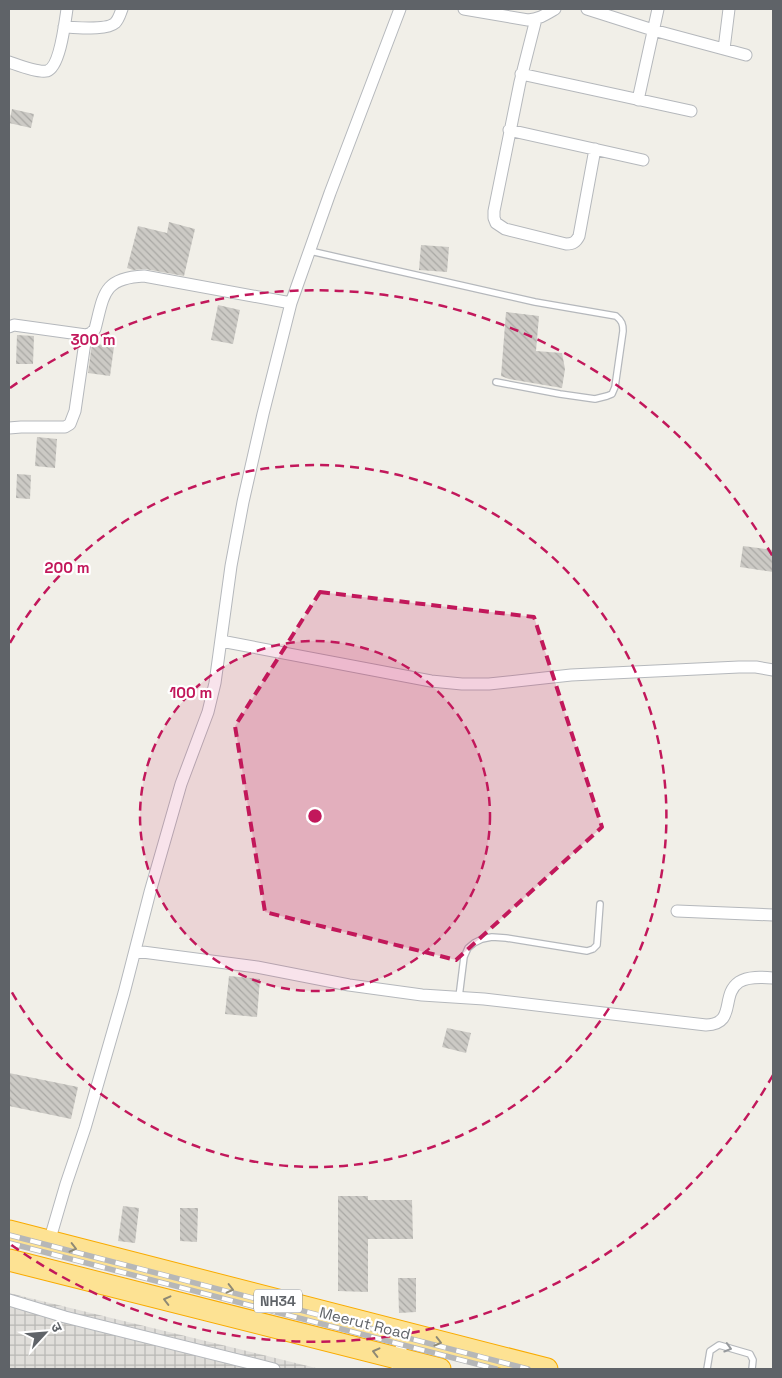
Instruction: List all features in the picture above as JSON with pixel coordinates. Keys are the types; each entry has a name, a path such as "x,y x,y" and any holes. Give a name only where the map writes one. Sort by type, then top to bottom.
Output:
{"highway":[{"name":"Meerut Road","path":"9,1231 547,1369"},
{"name":"Meerut Road","path":"9,1260 398,1364 440,1369"}],"street":[{"path":"9,62 39,71 51,69 55,65 58,55 67,9"},
{"path":"64,27 102,28 109,26 119,17 122,9"},
{"path":"49,1242 85,1128 124,993 181,784 208,712 215,683 231,566 243,502 291,303 400,9"},
{"path":"464,9 528,20 536,19 555,9"},
{"path":"586,9 653,30 746,55"},
{"path":"638,100 658,9"},
{"path":"724,49 729,9"},
{"path":"536,19 521,74 509,130 494,212 496,223 505,229 566,244 572,244 577,241 595,149"},
{"path":"521,74 691,111"},
{"path":"509,130 643,160"},
{"path":"9,327 14,325 86,335 95,329 104,296 109,287 118,280 129,277 144,276 291,303"},
{"path":"9,428 21,426 65,427 70,424 75,411 86,335"},
{"path":"221,641 431,681 462,684 522,681 571,675 703,668 756,667 773,670"},
{"path":"677,911 773,915"},
{"path":"135,951 257,967 349,985 422,995 484,999 706,1025 713,1025 724,1018 733,988 737,983 751,978 773,978"},
{"path":"9,1300 65,1317 274,1369"},
{"path":"398,1364 404,1333"}],"lane":[{"path":"310,251 535,302 616,316 623,324 615,387 612,394 595,399 496,382"},
{"path":"459,998 464,957 468,948 474,943 492,937 587,951 597,945 600,904"},
{"path":"707,1369 710,1351 719,1345 750,1354 753,1360 752,1369"}],"highlighted area":[{"path":"320,592 534,617 602,827 456,960 265,912 235,726"}],"shaded area":[{"path":"9,1293 320,1369 9,1369"}],"building":[{"path":"12,109 34,114 31,128 9,123"},
{"path":"169,222 195,229 184,276 145,269 133,270 127,268 138,226 167,233"},
{"path":"421,245 449,247 447,272 419,270"},
{"path":"218,305 240,310 233,344 211,340"},
{"path":"506,312 539,316 536,351 562,353 565,369 562,388 501,376"},
{"path":"17,335 34,336 33,364 16,364"},
{"path":"92,343 114,347 110,376 88,373"},
{"path":"37,437 57,439 55,468 35,466"},
{"path":"17,474 31,475 30,499 16,498"},
{"path":"743,546 773,550 773,572 740,567"},
{"path":"229,976 260,979 257,1017 225,1014"},
{"path":"447,1028 471,1033 466,1053 442,1047"},
{"path":"9,1073 78,1087 71,1119 9,1106"},
{"path":"338,1196 368,1196 368,1200 412,1200 413,1239 368,1239 368,1292 338,1291"},
{"path":"123,1206 139,1208 135,1243 118,1241"},
{"path":"180,1208 198,1208 197,1242 180,1241"},
{"path":"398,1278 416,1278 416,1312 399,1313"}],"railway":[{"path":"9,1235 528,1369"},
{"path":"9,1243 496,1369"}]}
